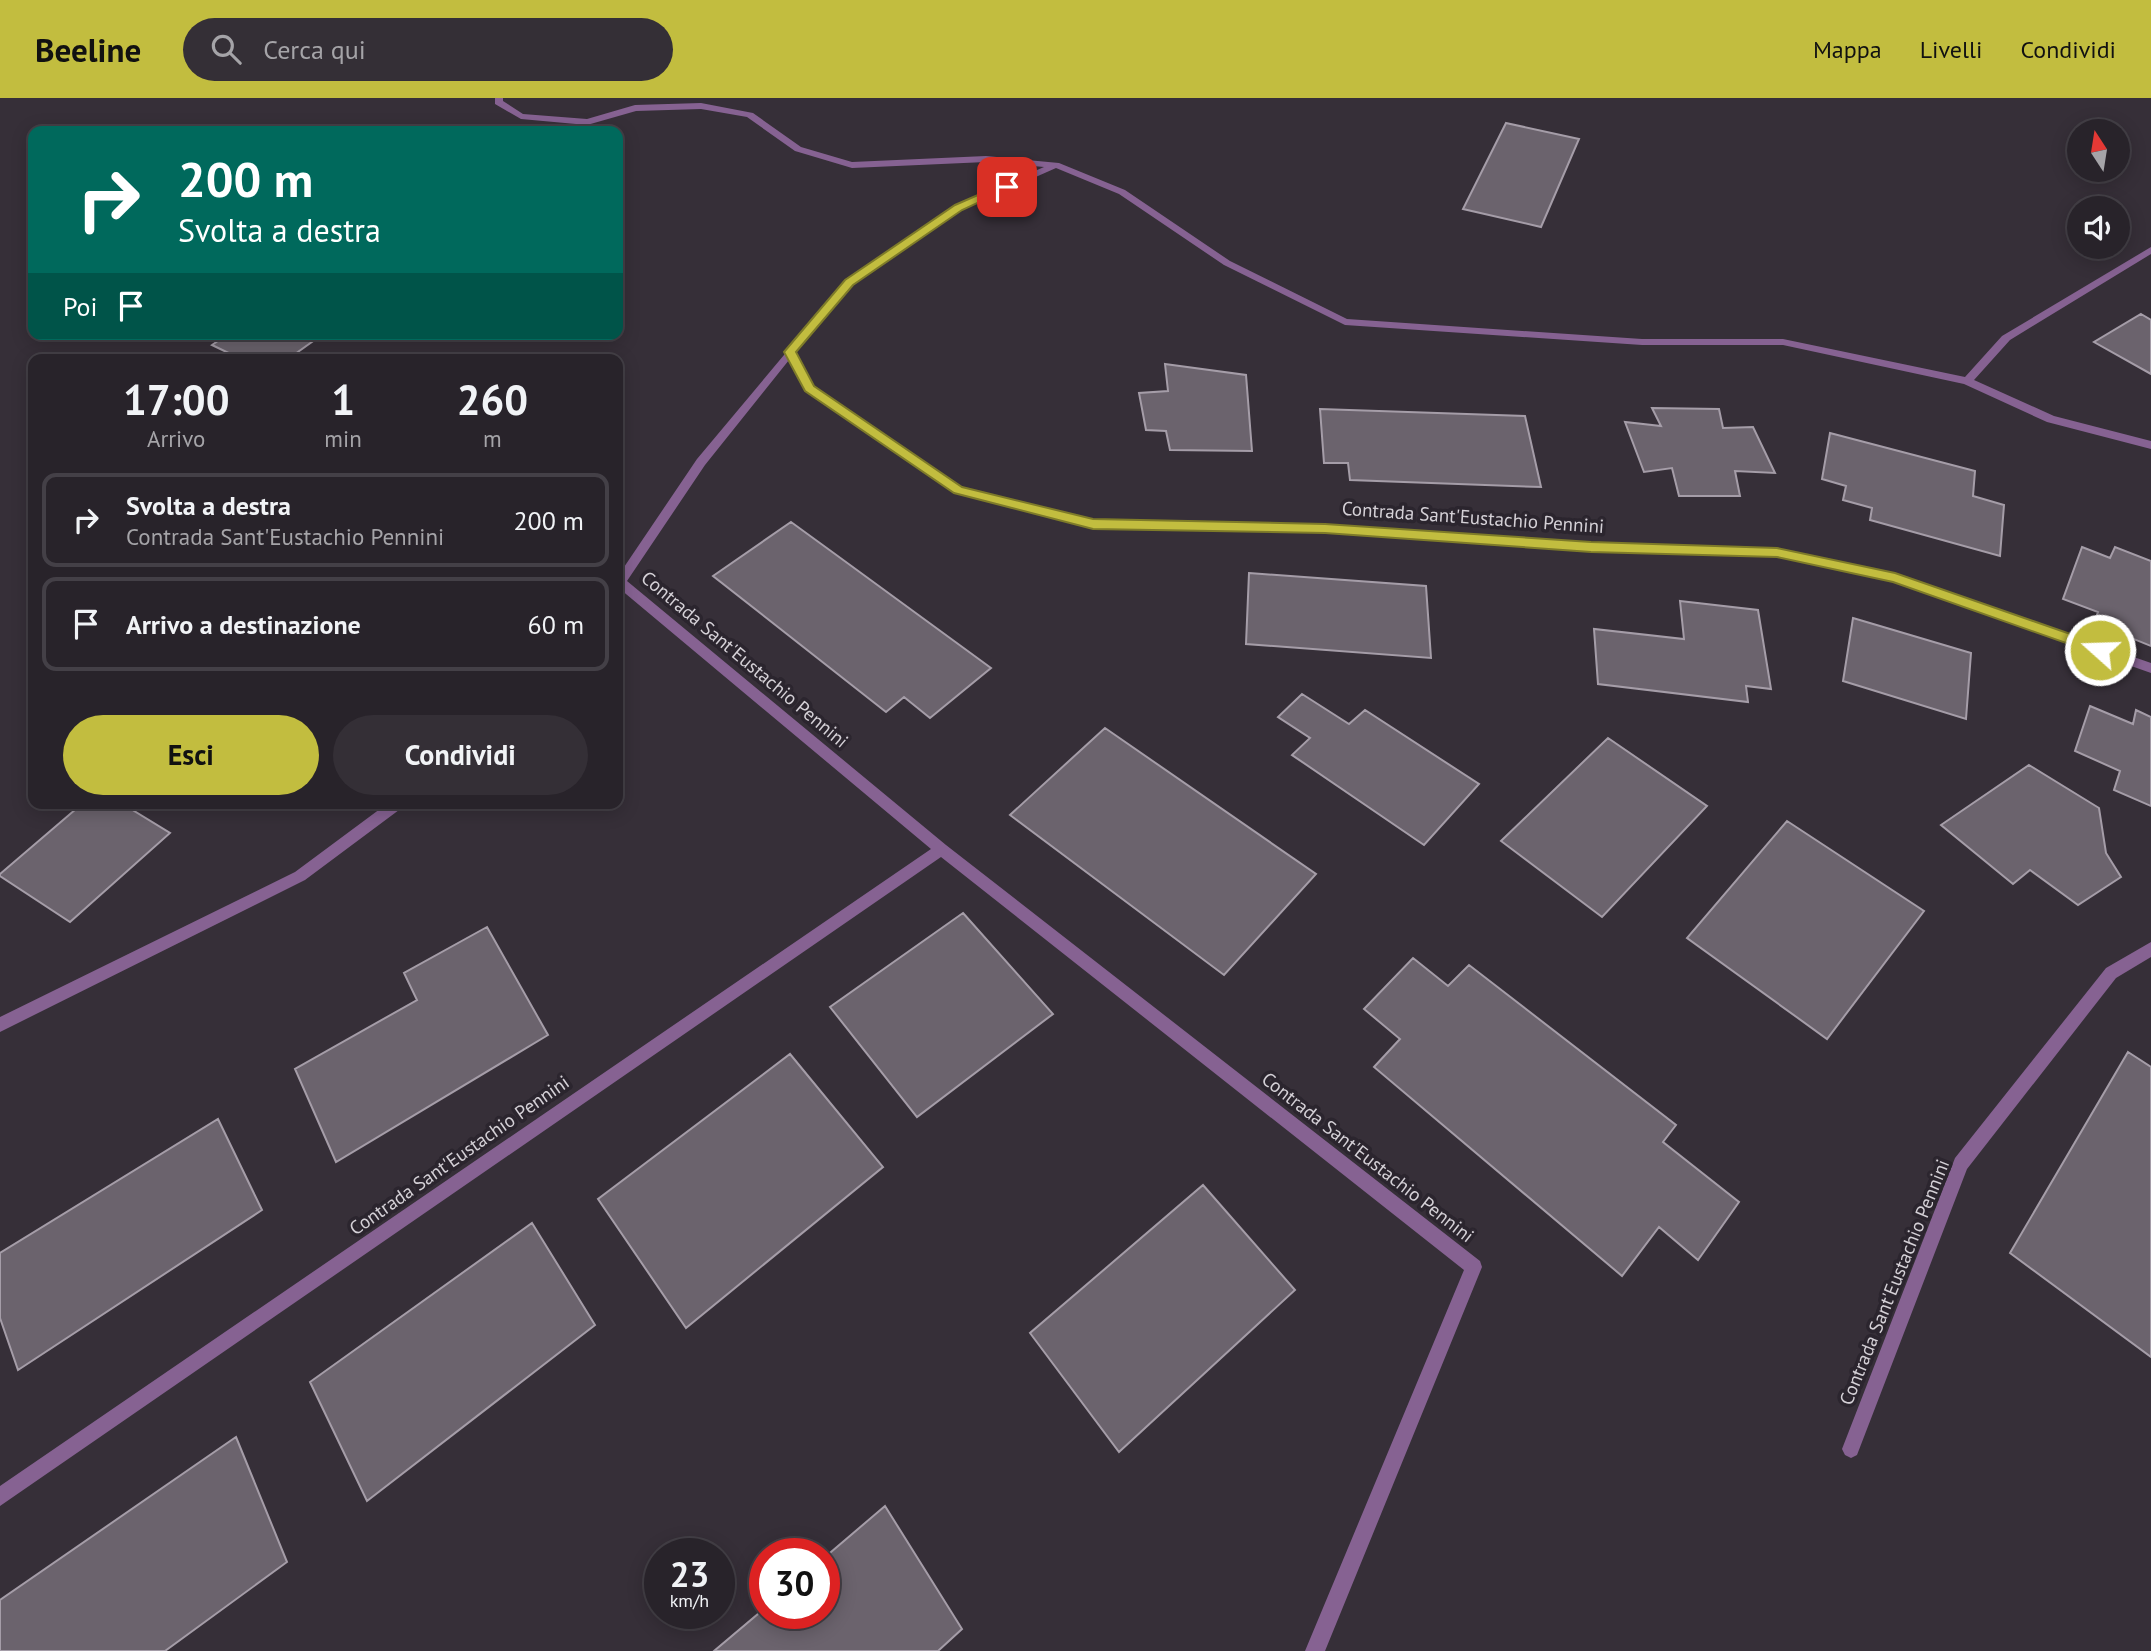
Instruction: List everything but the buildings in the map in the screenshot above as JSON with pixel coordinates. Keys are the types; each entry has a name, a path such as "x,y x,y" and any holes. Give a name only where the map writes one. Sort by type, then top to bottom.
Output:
{"street":[{"path":"499,98 498,102 521,116 587,122 635,108 701,106 750,115 797,149 852,165 985,159 1056,165 1122,192 1227,263 1345,322 1642,342 1783,342 1967,381 2051,419 2151,446"},
{"name":"Contrada Sant'Eustachio Pennini","path":"623,577 701,462 849,283 958,208 1056,165"},
{"path":"1967,381 2006,338 2151,250"},
{"name":"Contrada Sant'Eustachio Pennini","path":"790,352 809,388 958,490 1093,524 1325,528 1591,547 1777,552 1895,578 2151,668"},
{"name":"Contrada Sant'Eustachio Pennini","path":"623,586 941,849 1474,1267 1315,1651"},
{"path":"0,1025 300,876 390,809"},
{"name":"Contrada Sant'Eustachio Pennini","path":"0,1497 941,849"},
{"name":"Contrada Sant'Eustachio Pennini","path":"1851,1449 1961,1164 2111,973 2151,949"}],"route":[{"path":"1007,187 958,208 849,283 790,352 809,388 958,490 1093,524 1325,528 1591,547 1777,552 1895,578 2100,650"}]}
